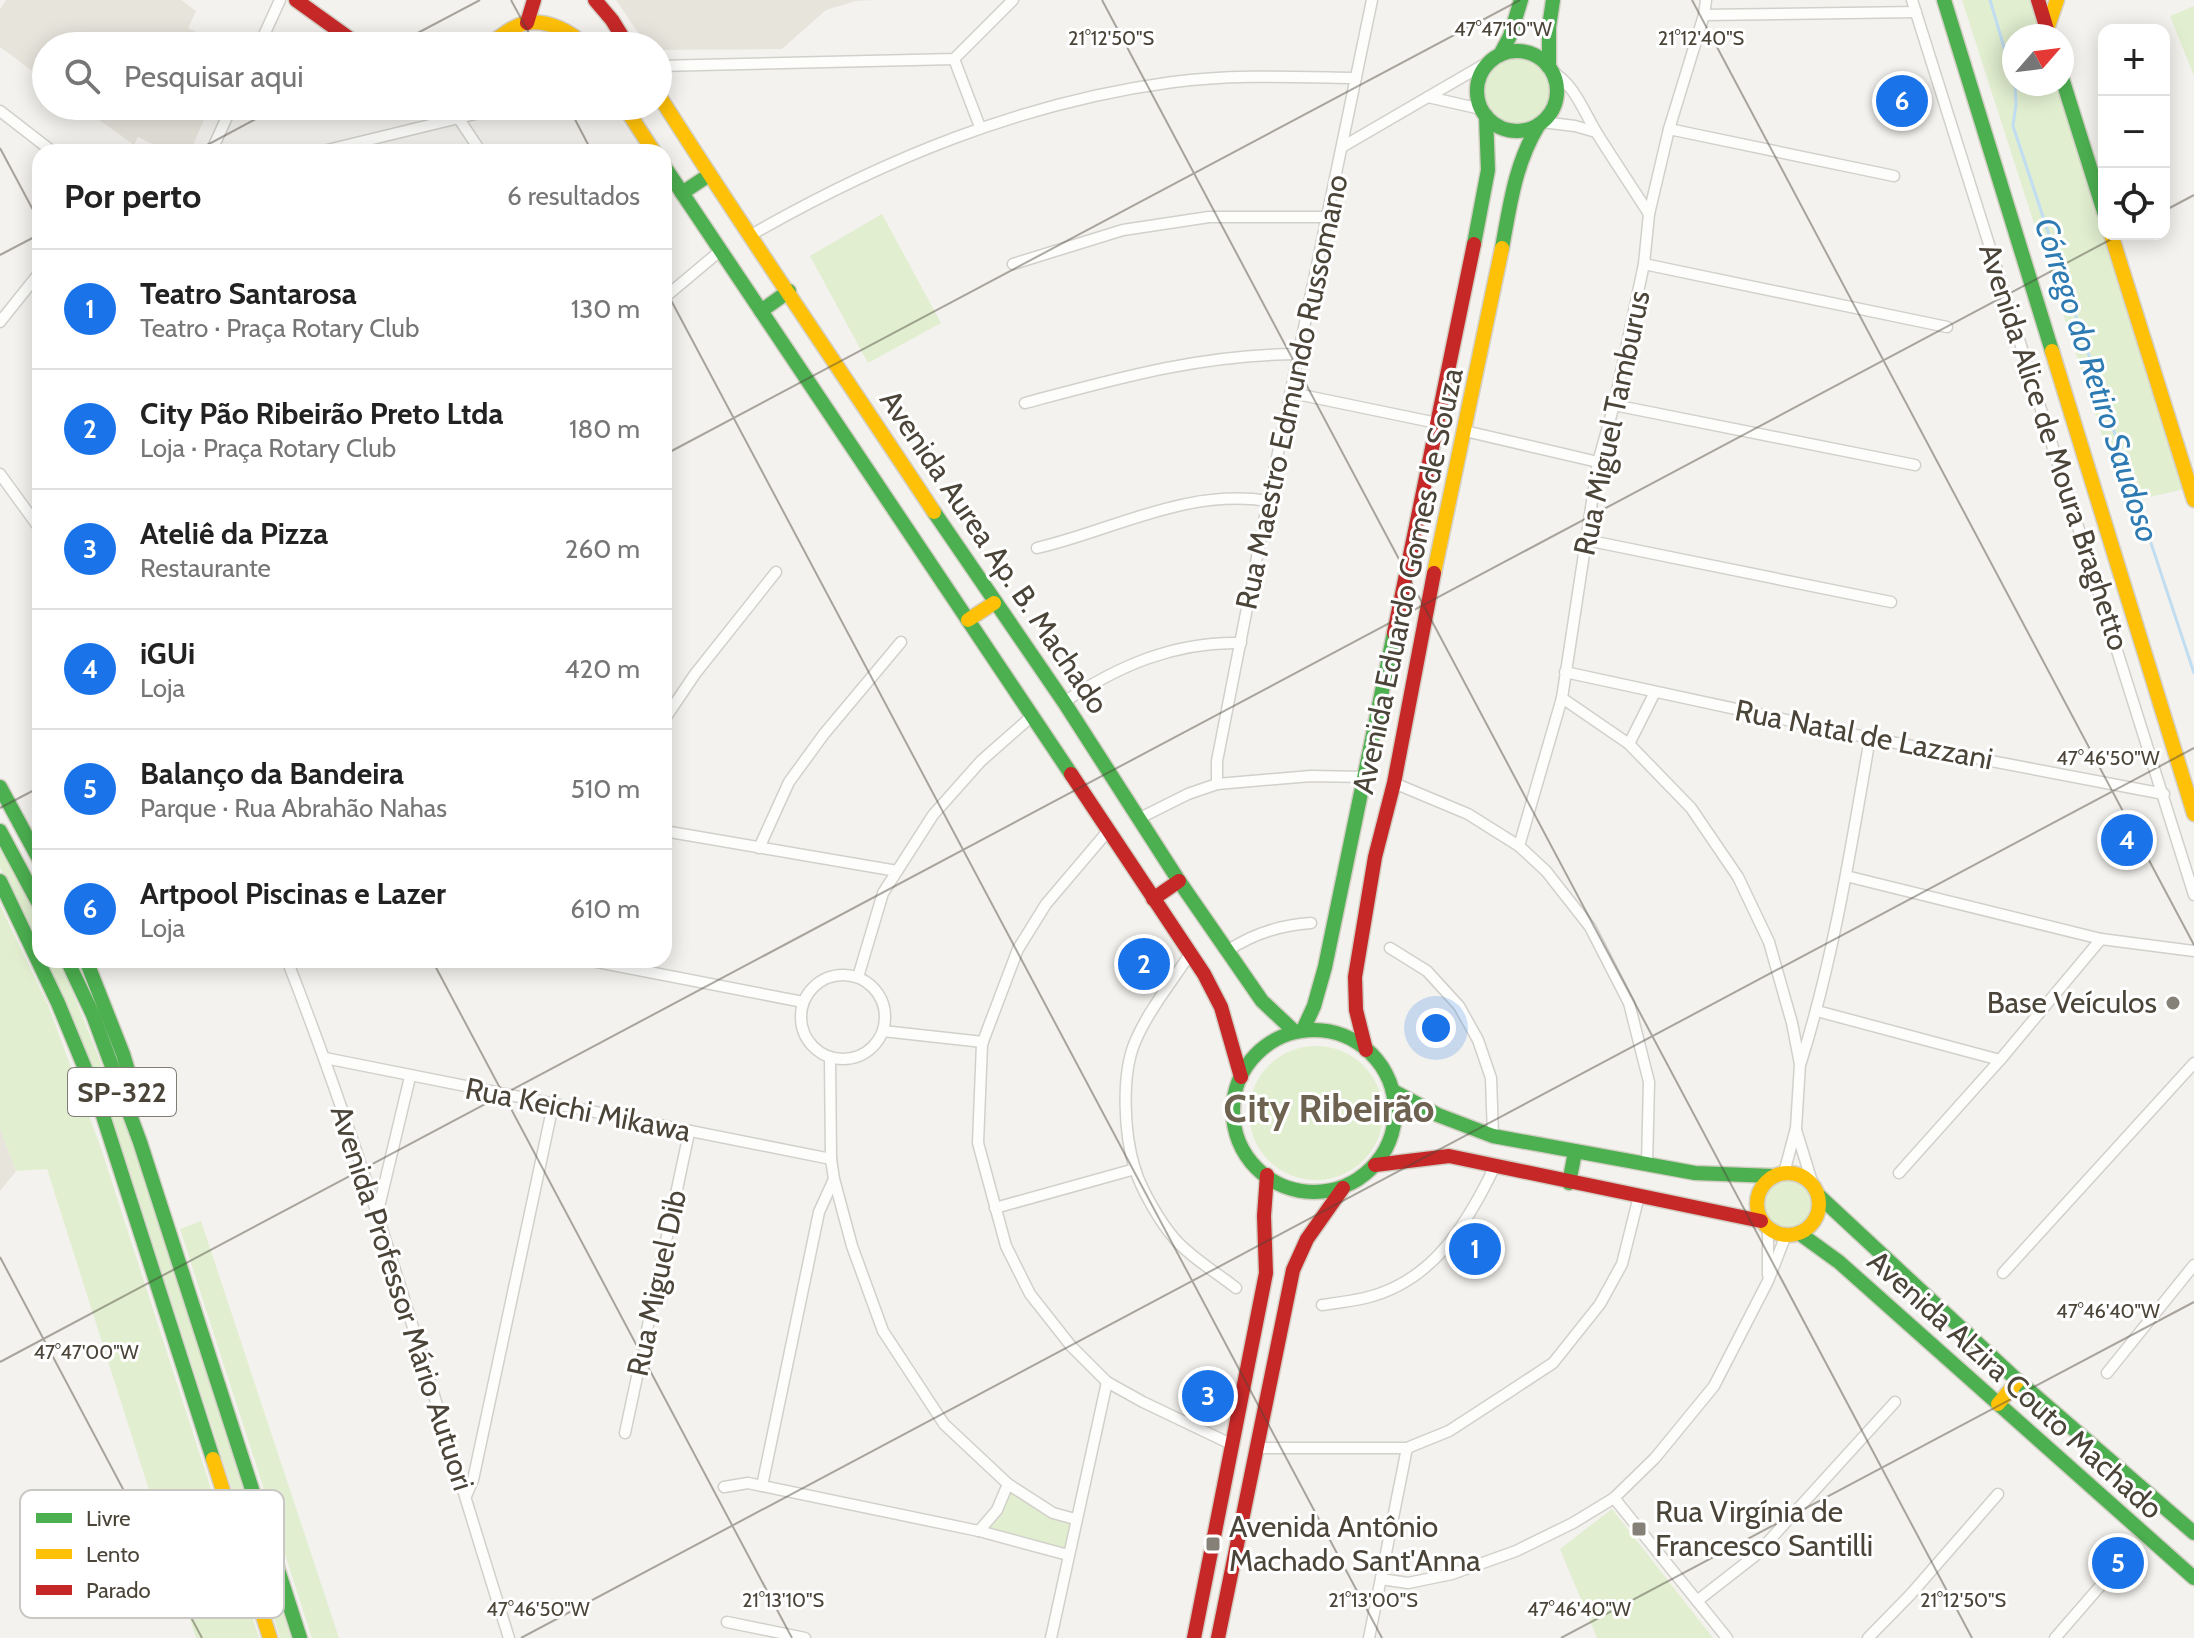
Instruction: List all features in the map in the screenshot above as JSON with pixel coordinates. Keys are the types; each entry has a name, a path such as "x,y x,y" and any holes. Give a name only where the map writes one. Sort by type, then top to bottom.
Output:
{"main road":[{"path":"296,0 341,32"},
{"path":"527,23 534,0"},
{"path":"595,0 619,32"},
{"path":"1521,0 1510,36 1498,56 1485,67 1477,92 1484,112 1497,126 1510,131 1524,131 1540,124 1555,105 1557,92 1550,69 1549,27 1553,0"},
{"path":"1944,0 2194,814"},
{"path":"2038,0 2046,24"},
{"path":"2050,24 2057,0"},
{"path":"511,32 527,23 568,32"},
{"path":"1498,56 1518,51 1535,56 1550,69"},
{"path":"2068,96 2098,193"},
{"name":"Avenida Eduardo Gomes de Souza","path":"1299,1031 1313,1012 1320,991 1490,167 1491,142 1484,112"},
{"name":"Avenida Aurea Ap. B. Machado","path":"672,116 994,603 1064,702 1179,881 1262,1001 1299,1031"},
{"path":"633,120 649,144"},
{"name":"Avenida Eduardo Gomes de Souza","path":"1366,1050 1356,1010 1355,977 1375,857 1394,783 1427,606 1517,169 1525,147 1540,124"},
{"path":"682,193 709,175"},
{"name":"Avenida Aurea Ap. B. Machado","path":"672,178 1190,954 1221,1007 1241,1077"},
{"path":"2113,240 2194,500"},
{"path":"1471,259 1497,265"},
{"path":"761,311 789,291"},
{"path":"1401,601 1427,606"},
{"path":"968,620 994,603"},
{"path":"0,787 32,846"},
{"path":"0,831 32,891"},
{"path":"1350,852 1375,857"},
{"name":"SP-322","path":"0,881 32,946"},
{"path":"1153,899 1179,881"},
{"path":"0,897 32,949"},
{"name":"SP-322","path":"43,968 98,1100 223,1490"},
{"name":"SP-322","path":"70,968 109,1058 169,1228 253,1490"},
{"path":"89,968 123,1054 146,1131 169,1228"},
{"path":"1318,1029 1342,1034 1366,1050 1382,1069 1393,1091 1396,1118 1389,1143 1375,1165 1360,1179 1343,1188 1318,1192 1294,1190 1267,1175 1248,1156 1237,1133 1234,1099 1241,1077 1253,1058 1275,1039 1318,1029"},
{"path":"1375,1165 1449,1156 1765,1224 1792,1234 1814,1222 1819,1204 1816,1190 1800,1175 1695,1173 1493,1136 1450,1120 1393,1091"},
{"path":"1569,1183 1575,1152"},
{"path":"1765,1224 1757,1209 1757,1196 1763,1184 1778,1174"},
{"path":"1194,1638 1266,1273 1264,1216 1267,1175"},
{"path":"1218,1638 1293,1270 1307,1239 1343,1188"},
{"name":"Avenida Alzira Couto Machado","path":"1816,1190 2018,1381 2194,1533"},
{"name":"Avenida Alzira Couto Machado","path":"1792,1234 1839,1262 2192,1572"},
{"path":"1250,1361 1273,1368"},
{"path":"1998,1404 2018,1381"},
{"name":"SP-322","path":"284,1588 300,1638"},
{"path":"1198,1617 1221,1622"},
{"name":"SP-322","path":"264,1618 270,1638"}],"street":[{"path":"265,32 280,0"},
{"path":"672,66 954,59 1013,0"},
{"name":"Rua Maestro Edmundo Russomano","path":"1217,784 1217,761 1268,501 1372,0"},
{"name":"Rua Miguel Tamburus","path":"1519,846 1562,698 1598,462 1614,405 1644,264 1649,214 1669,129 1706,0"},
{"name":"Avenida Alice de Moura Braghetto","path":"1912,0 2194,895"},
{"path":"1704,15 1916,12"},
{"path":"1342,147 1498,56"},
{"path":"954,59 980,127"},
{"path":"1550,69 1565,80 1649,214"},
{"path":"751,235 875,169 980,127 1098,95 1174,82 1245,77 1356,78"},
{"path":"1428,97 1484,112"},
{"path":"0,111 43,144"},
{"path":"215,144 226,120"},
{"path":"353,144 455,120"},
{"path":"460,120 476,144"},
{"path":"1540,124 1575,126 1596,132"},
{"path":"1669,129 1894,176"},
{"path":"1013,264 1123,230 1209,217 1327,217"},
{"path":"672,291 720,251"},
{"path":"1644,264 1947,327"},
{"path":"0,322 32,282"},
{"path":"1025,403 1198,360 1300,354"},
{"path":"1292,393 1437,423"},
{"path":"1614,405 1915,465"},
{"path":"1465,431 1598,462"},
{"path":"0,474 32,510"},
{"path":"1037,548 1158,510 1205,500 1243,497 1268,501"},
{"path":"1586,540 1891,602"},
{"path":"672,709 711,653 776,572"},
{"path":"759,848 789,782 824,734 901,642"},
{"path":"1064,702 1103,676 1136,663 1210,642 1241,643"},
{"name":"Rua Natal de Lazzani","path":"1565,672 1870,738 2164,794"},
{"path":"1629,744 1655,692"},
{"path":"1562,698 1629,744 1691,808 1738,877 1769,942 1800,1064"},
{"path":"858,977 883,893 897,871 943,804 981,761 1031,717"},
{"path":"1778,1174 1796,1128 1800,1064 1817,1011 1846,876 1870,738"},
{"path":"1140,818 1188,794 1217,784 1311,776 1365,777"},
{"path":"1394,783 1468,814 1519,846 1546,871 1590,927 1629,1003 1649,1082 1647,1165"},
{"path":"1108,831 1046,904 1018,949 983,1042 978,1143 1006,1246 1030,1294 1071,1346 1107,1382 1233,1445"},
{"path":"672,832 897,871"},
{"path":"1846,876 2101,939 2194,951"},
{"path":"1227,951 1249,936 1287,925 1311,923"},
{"path":"1899,1173 2000,1060 2101,939"},
{"path":"1390,948 1427,971 1459,1006 1478,1040 1491,1078 1493,1136"},
{"path":"1190,954 1133,1045 1126,1071 1127,1116 1135,1169 1174,1239 1236,1288"},
{"name":"Avenida Professor Mário Autuori","path":"290,968 325,1058 377,1212 509,1638"},
{"path":"628,968 803,1002"},
{"path":"831,975 858,977 869,983 884,1005 886,1018 883,1031 877,1043 856,1058 843,1060 830,1057 808,1041 802,1029 800,1015 803,1002 819,981 831,975"},
{"path":"1817,1011 2000,1060"},
{"path":"883,1031 983,1042"},
{"path":"830,1057 834,1179 852,1246 883,1331 944,1424 1008,1484 1053,1513 1075,1519"},
{"name":"Rua Keichi Mikawa","path":"325,1058 831,1159"},
{"path":"2003,1273 2194,1063"},
{"path":"377,1212 410,1077"},
{"path":"466,1496 473,1480 553,1105"},
{"path":"1796,1128 1816,1190"},
{"name":"Rua Miguel Dib","path":"625,1433 689,1133"},
{"path":"1322,1305 1366,1298 1419,1275 1445,1250 1478,1202 1495,1166"},
{"path":"995,1208 1135,1169"},
{"path":"762,1486 819,1212 834,1179"},
{"path":"1257,1448 1407,1448 1449,1431 1553,1363 1600,1304 1622,1264 1639,1196"},
{"path":"1765,1224 1768,1281"},
{"path":"1381,1579 1408,1583 1452,1574 1516,1551 1573,1523 1614,1498 1655,1458 1714,1386 1792,1234"},
{"path":"2107,1373 2194,1265"},
{"path":"1051,1638 1107,1382"},
{"path":"1697,1601 1756,1555 1895,1402"},
{"path":"1369,1638 1407,1448"},
{"path":"724,1487 748,1483 979,1531 1068,1555"},
{"path":"979,1531 997,1510 1008,1484"},
{"path":"1868,1638 1911,1594 1998,1494"},
{"path":"1614,1498 1727,1638"},
{"path":"2055,1638 2101,1585"},
{"path":"727,1622 805,1638"}],"shaded area":[{"path":"6,0 181,0 196,11 188,28 196,32 32,32 32,71 0,47 0,9"},
{"path":"616,0 875,0 856,1 826,10 782,49 672,50 672,32 638,32"},
{"path":"99,120 204,120 193,144 152,144 138,137 133,144"},
{"path":"0,1128 16,1171 0,1191"}],"green space":[{"path":"1962,0 2035,0 2042,24 2002,24 2002,96 2064,96 2098,207 2098,240 2106,240 2184,489 2124,503"},
{"path":"2194,6 2194,76 2170,16"},
{"path":"1518,57 1542,67 1552,91 1542,115 1518,125 1494,115 1484,91 1494,67"},
{"path":"882,214 941,323 868,363 810,256"},
{"path":"0,848 32,908 32,930 0,868"},
{"path":"0,905 48,1005 101,1148 211,1490 149,1490 47,1169 16,1171 0,1128"},
{"path":"50,968 62,968 66,975 129,1134 243,1490 232,1490 119,1138"},
{"path":"1316,1046 1342,1051 1363,1066 1378,1087 1383,1113 1378,1139 1363,1160 1342,1175 1316,1180 1290,1175 1269,1160 1254,1139 1249,1113 1254,1087 1269,1066 1290,1051"},
{"path":"1788,1178 1805,1186 1813,1203 1805,1220 1788,1228 1771,1220 1763,1203 1771,1186"},
{"path":"201,1221 339,1638 312,1638 284,1551 284,1490 264,1490 180,1229"},
{"path":"1008,1486 1074,1520 1068,1553 980,1531"},
{"path":"1612,1509 1713,1638 1597,1638 1560,1549"},
{"path":"2113,1547 2133,1567 2123,1579 2102,1560"},
{"path":"284,1616 291,1638 280,1638 274,1618"},
{"path":"190,1618 253,1618 259,1638 196,1638"}],"waterway":[{"name":"Córrego do Retiro Saudoso","path":"1990,0 2002,40"},
{"name":"Córrego do Retiro Saudoso","path":"2016,96 2013,126 2194,673"}],"traffic: fast":[{"path":"1500,55 1510,36 1521,0"},
{"path":"1549,67 1553,0"},
{"path":"1944,0 2052,351"},
{"path":"1517,51 1532,54 1545,63 1554,76 1557,91 1554,106 1545,119 1532,128 1517,131 1502,128 1489,119 1480,106 1477,91 1480,76 1489,63 1502,54 1517,51"},
{"path":"2068,96 2098,193"},
{"path":"1474,244 1488,170 1486,116"},
{"path":"1502,248 1519,170 1538,126"},
{"path":"682,193 709,175"},
{"path":"672,178 1071,774"},
{"path":"761,311 789,291"},
{"path":"934,512 1262,1001 1295,1032"},
{"path":"1303,1030 1314,1006 1325,967 1394,633"},
{"path":"0,787 32,846"},
{"path":"0,831 32,891"},
{"path":"0,881 32,948"},
{"path":"41,968 98,1100 213,1459"},
{"path":"71,968 93,1015 140,1142 252,1490"},
{"path":"89,968 123,1054 136,1097"},
{"path":"1314,1030 1345,1036 1371,1054 1389,1080 1395,1111 1389,1142 1371,1168 1345,1186 1314,1192 1283,1186 1257,1168 1239,1142 1233,1111 1239,1080 1257,1054 1283,1036 1314,1030"},
{"path":"1393,1091 1438,1115 1493,1136 1695,1173 1773,1176"},
{"path":"1569,1183 1575,1152"},
{"path":"1818,1195 2018,1381 2194,1533"},
{"path":"1799,1233 1839,1262 2194,1578"},
{"path":"284,1588 300,1638"}],"traffic: slow":[{"path":"2049,24 2057,0"},
{"path":"508,32 534,22 566,32"},
{"path":"672,116 934,512"},
{"path":"633,120 649,144"},
{"path":"2113,240 2194,500"},
{"path":"1434,573 1502,248"},
{"path":"2052,351 2194,814"},
{"path":"968,620 994,603"},
{"path":"1788,1173 1800,1175 1810,1182 1817,1192 1819,1204 1817,1216 1810,1226 1800,1233 1788,1235 1776,1233 1766,1226 1759,1216 1757,1204 1759,1192 1766,1182 1776,1175 1788,1173"},
{"path":"1998,1404 2018,1381"},
{"path":"213,1459 223,1490"},
{"path":"264,1618 270,1638"}],"traffic: jam":[{"path":"296,0 341,32"},
{"path":"527,23 534,0"},
{"path":"595,0 619,32"},
{"path":"2038,0 2045,24"},
{"path":"1394,633 1474,244"},
{"path":"1366,1050 1356,1010 1355,977 1375,857 1394,783 1434,573"},
{"path":"1071,774 1204,974 1221,1007 1241,1077"},
{"path":"1153,899 1179,881"},
{"path":"1375,1165 1449,1156 1761,1221"},
{"path":"1194,1638 1266,1273 1264,1216 1267,1175"},
{"path":"1218,1638 1293,1270 1307,1239 1343,1188"}],"place":[{"name":"Artpool Piscinas e Lazer","path":"1902,101"},
{"name":"iGUi","path":"2127,840"},
{"name":"City Pão Ribeirão Preto Ltda","path":"1144,964"},
{"name":"Base Veículos","path":"2173,1003"},
{"name":"Teatro Santarosa","path":"1475,1249"},
{"name":"Ateliê da Pizza","path":"1208,1396"},
{"name":"Rua Virgínia de Francesco Santilli","path":"1639,1529"},
{"name":"Avenida Antônio Machado Sant'Anna","path":"1213,1544"},
{"name":"Balanço da Bandeira","path":"2118,1563"}],"district":[{"name":"City Ribeirão","path":"1329,1109"}]}
